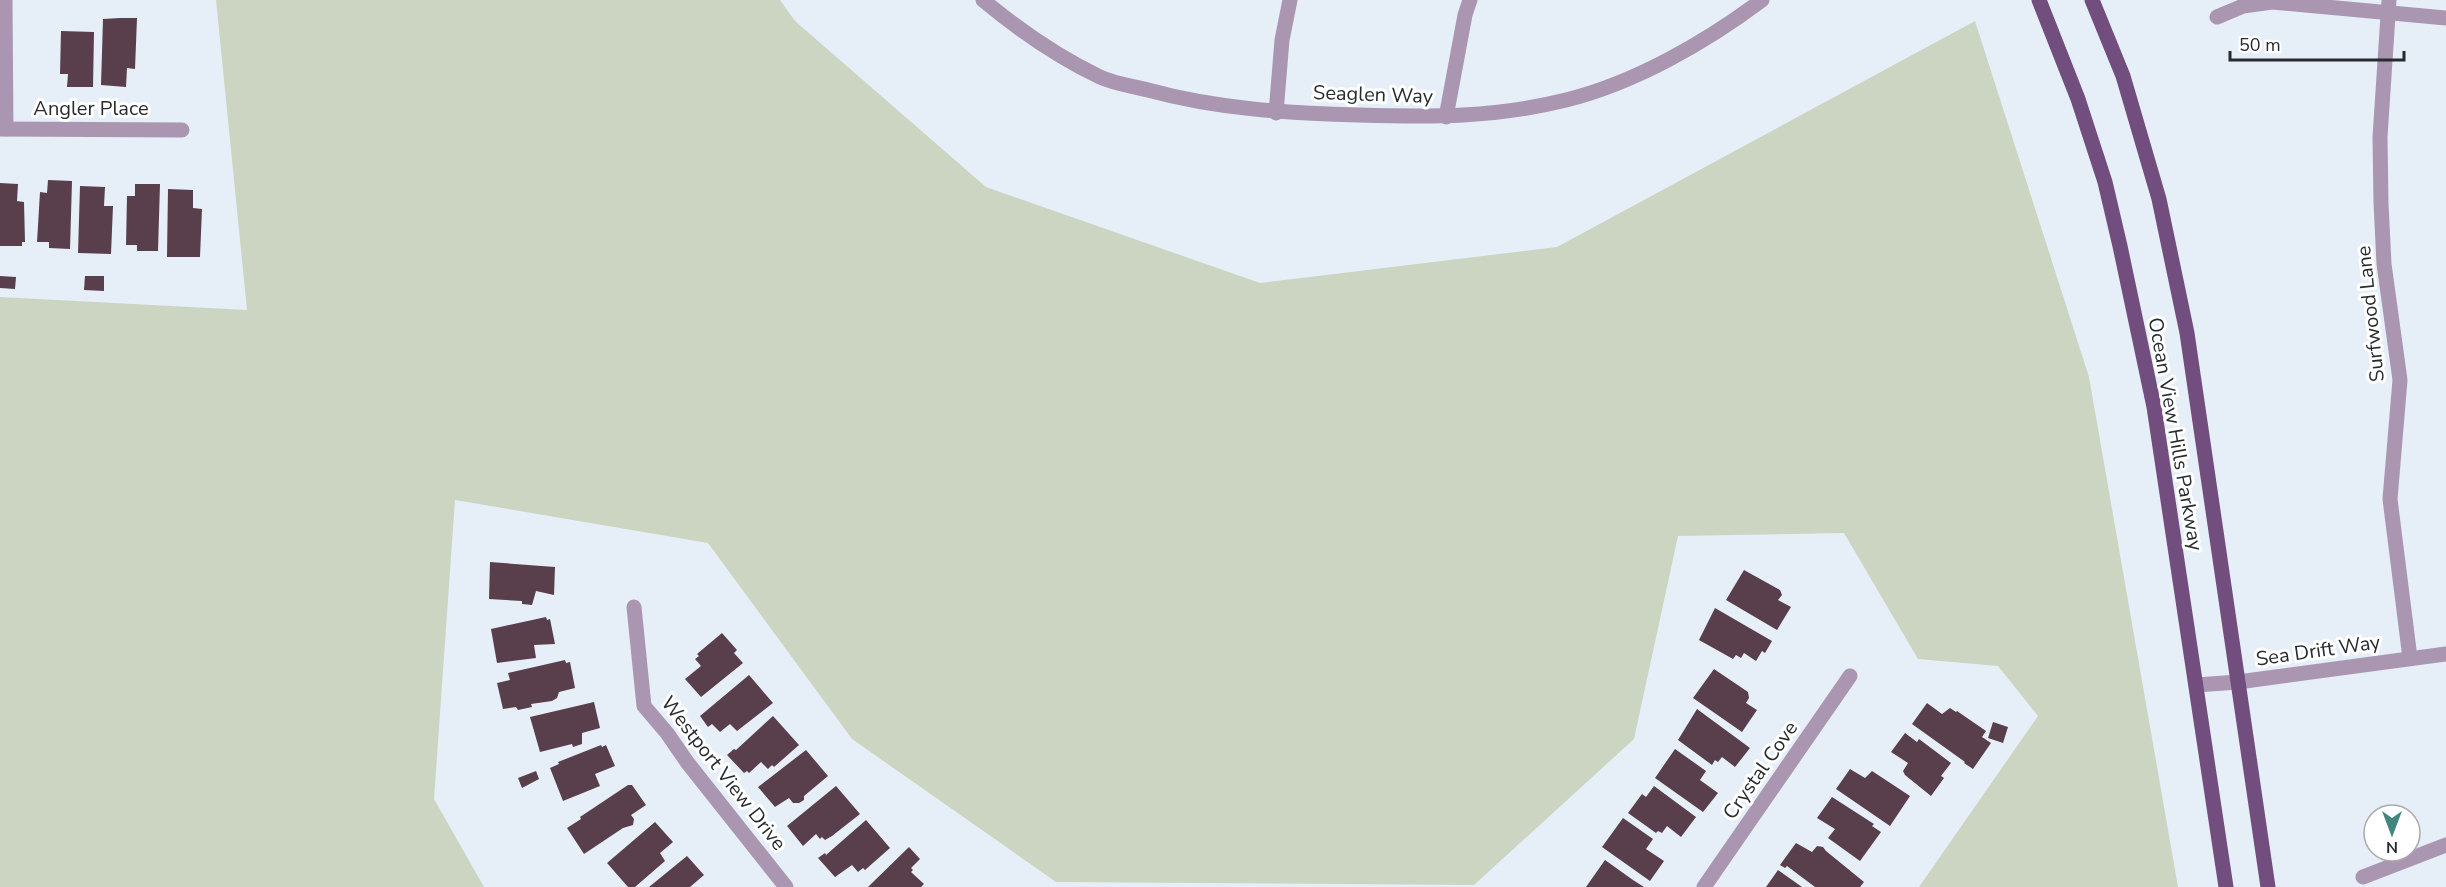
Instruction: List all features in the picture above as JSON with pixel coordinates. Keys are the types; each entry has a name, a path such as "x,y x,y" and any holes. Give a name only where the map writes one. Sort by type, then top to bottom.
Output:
{"main road":[{"name":"Ocean View Hills Parkway","path":"2039,0 2081,110 2104,182 2154,407 2226,887"},
{"name":"Ocean View Hills Parkway","path":"2092,0 2123,76 2159,200 2187,333 2268,887"}],"street":[{"path":"3,129 5,0"},
{"name":"Seaglen Way","path":"983,0 1039,43 1102,78 1185,101 1276,113 1446,117 1492,114 1567,100 1643,73 1736,20 1762,0"},
{"path":"1276,113 1282,40 1290,0"},
{"path":"1446,117 1465,15 1470,0"},
{"path":"2217,17 2243,6 2272,2 2389,7 2446,18"},
{"name":"Surfwood Lane","path":"2389,7 2380,137 2381,203 2384,264 2400,380 2390,499 2410,658"},
{"name":"Angler Place","path":"3,129 182,130"},
{"name":"Westport View Drive","path":"634,607 644,706 786,887"},
{"name":"Sea Drift Way","path":"2196,685 2238,682 2446,654"},
{"name":"Crystal Cove","path":"1704,887 1850,676"},
{"path":"2363,877 2446,845"}],"green space":[{"path":"216,0 780,0 795,21 986,187 1260,283 1557,247 1975,21 2089,377 2178,887 1919,887 2038,716 1998,666 1918,659 1844,533 1678,536 1634,739 1474,885 1056,882 852,739 708,543 455,500 434,799 484,887 0,887 0,297 247,310"}],"building":[{"path":"137,18 135,69 127,68 126,87 101,85 103,19"},
{"path":"61,31 94,32 93,87 67,87 68,74 60,74"},
{"path":"48,180 72,181 70,249 49,248 49,242 37,242 40,192 47,193"},
{"path":"0,183 18,184 17,201 24,202 25,242 22,242 22,246 0,246"},
{"path":"135,184 160,184 158,251 137,251 137,245 126,245 127,196 135,196"},
{"path":"80,186 105,187 104,206 113,206 111,254 78,253"},
{"path":"168,189 193,190 193,208 202,209 200,257 167,257"},
{"path":"0,276 16,277 15,289 0,288"},
{"path":"85,276 104,276 104,291 84,290"},
{"path":"490,562 555,567 554,595 536,591 532,605 522,604 522,601 489,599"},
{"path":"1744,570 1780,590 1782,595 1778,600 1791,607 1777,630 1726,600"},
{"path":"1715,608 1772,641 1765,653 1762,651 1756,661 1744,653 1741,658 1736,655 1733,659 1699,640"},
{"path":"546,617 547,620 550,619 555,644 534,645 536,658 497,663 491,629"},
{"path":"722,633 737,650 734,653 743,663 701,697 685,679 701,666 695,659 699,656 697,654"},
{"path":"565,660 566,663 570,662 575,688 559,692 557,698 552,701 531,704 532,707 518,710 516,707 503,709 497,683 510,680 508,673"},
{"path":"1714,669 1748,692 1749,698 1746,703 1757,710 1742,732 1693,698"},
{"path":"749,675 773,703 737,731 730,724 720,732 712,724 708,727 700,716"},
{"path":"594,702 600,728 582,733 582,744 573,747 572,744 540,752 530,717"},
{"path":"1927,703 1942,714 1950,708 1957,711 1986,731 1982,737 1991,743 1973,769 1912,724"},
{"path":"1697,709 1750,748 1735,767 1722,757 1718,762 1715,760 1712,765 1678,740"},
{"path":"773,716 799,745 774,767 772,765 768,769 761,762 749,773 747,771 744,773 727,755 734,749 736,750"},
{"path":"1993,722 2008,727 2003,743 1988,738"},
{"path":"1905,733 1917,742 1919,739 1951,763 1941,776 1944,778 1931,796 1905,775 1903,771 1908,763 1891,752"},
{"path":"601,745 602,747 606,745 615,766 595,774 600,786 563,801 550,768 559,764 558,762"},
{"path":"1675,749 1706,771 1700,780 1718,793 1703,812 1655,778"},
{"path":"806,750 828,776 799,803 793,803 789,798 775,807 758,787"},
{"path":"1850,769 1865,778 1872,771 1910,796 1890,826 1836,789"},
{"path":"536,771 539,779 522,788 518,778"},
{"path":"628,785 632,785 646,805 631,815 634,819 633,825 623,828 584,854 567,828"},
{"path":"836,786 860,814 825,840 822,837 820,839 816,834 803,846 787,826"},
{"path":"1654,786 1696,817 1681,837 1667,826 1662,833 1658,831 1656,833 1628,813 1642,794 1646,797"},
{"path":"1832,797 1874,824 1872,826 1881,832 1860,861 1828,838 1835,829 1817,818"},
{"path":"1623,818 1653,839 1646,849 1664,861 1650,881 1602,847"},
{"path":"866,820 890,848 865,870 863,868 858,872 852,865 835,877 818,858 825,853 826,855"},
{"path":"655,822 673,842 660,853 665,861 635,887 628,887 607,863"},
{"path":"1796,843 1812,852 1817,846 1823,847 1864,882 1860,887 1815,887 1787,866 1785,868 1780,865"},
{"path":"909,847 920,859 911,868 913,870 911,872 924,884 921,887 868,887"},
{"path":"687,856 704,875 690,887 649,887"},
{"path":"1605,860 1633,880 1644,887 1586,887"},
{"path":"1778,870 1802,887 1766,887"}]}
